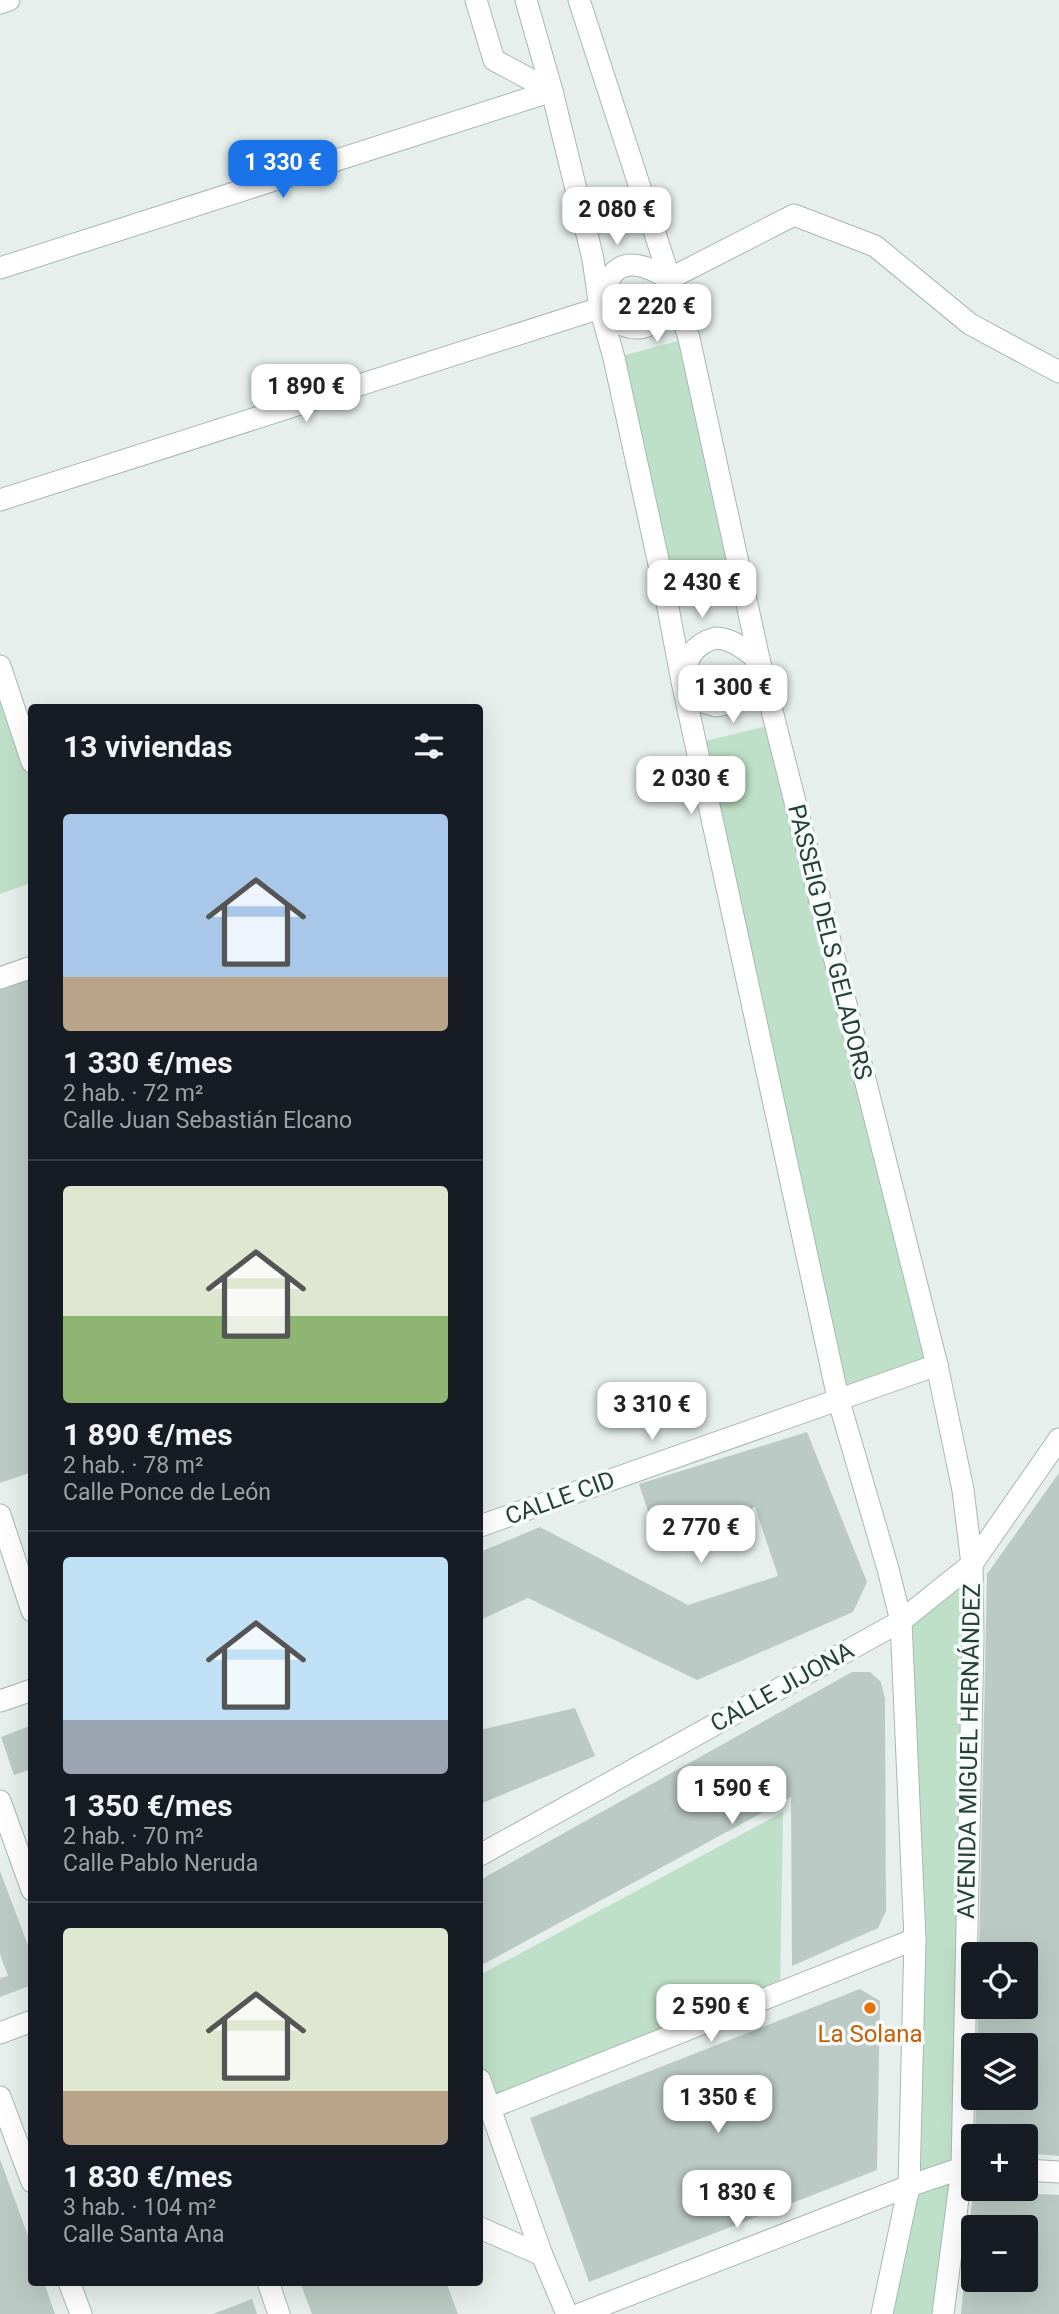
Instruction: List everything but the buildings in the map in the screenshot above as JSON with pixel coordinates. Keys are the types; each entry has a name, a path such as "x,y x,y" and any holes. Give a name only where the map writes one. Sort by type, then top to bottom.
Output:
{"street":[{"path":"0,3 9,0"},
{"path":"476,0 494,60 552,91"},
{"path":"526,0 552,91 593,259 600,309 614,358 838,1398 901,1621 915,1940 909,2186 882,2314"},
{"name":"PASSEIG DELS GELADORS","path":"579,0 689,338 759,659 937,1365 963,1490 972,1564"},
{"path":"0,268 552,91"},
{"path":"669,279 794,215 876,246 970,324 1059,372"},
{"path":"600,309 611,276 628,265 648,266 669,279"},
{"path":"600,309 629,327 650,325 666,310 669,279"},
{"path":"0,500 600,309"},
{"path":"727,639 759,659 746,693 728,704 716,706 706,703 697,698 682,681 689,657 695,648 705,641 727,639"},
{"path":"0,666 28,750"},
{"path":"0,978 28,968"},
{"name":"CALLE CID","path":"483,1525 937,1365"},
{"name":"CALLE JIJONA","path":"483,1853 901,1621 972,1564 1059,1439"},
{"path":"0,1516 28,1599"},
{"name":"AVENIDA MIGUEL HERNÁNDEZ","path":"967,2124 972,1564"},
{"path":"0,1701 28,1690"},
{"path":"0,1801 28,1879"},
{"path":"490,2108 915,1940"},
{"path":"0,2034 28,2023"},
{"path":"483,2088 542,2255 567,2314"},
{"path":"0,2097 28,2171"},
{"path":"580,2314 909,2186 961,2170"},
{"path":"1038,2171 1059,2172"},
{"name":"AVENIDA MIGUEL HERNÁNDEZ","path":"943,2314 962,2201"},
{"path":"483,2229 542,2255"},
{"path":"70,2286 81,2314"},
{"path":"269,2286 279,2314"}],"green space":[{"path":"689,338 740,577 665,592 614,358"},
{"path":"0,679 28,752 28,884 0,894"},
{"path":"775,724 937,1365 838,1398 697,743"},
{"path":"972,1564 966,1942 961,1942 961,2019 964,2019 964,2033 961,2033 961,2176 943,2314 888,2314 909,2186 901,1621"},
{"path":"783,1812 780,1995 490,2108 483,2088 483,1973"}],"place":[{"name":"La Solana","path":"870,2008"}]}
